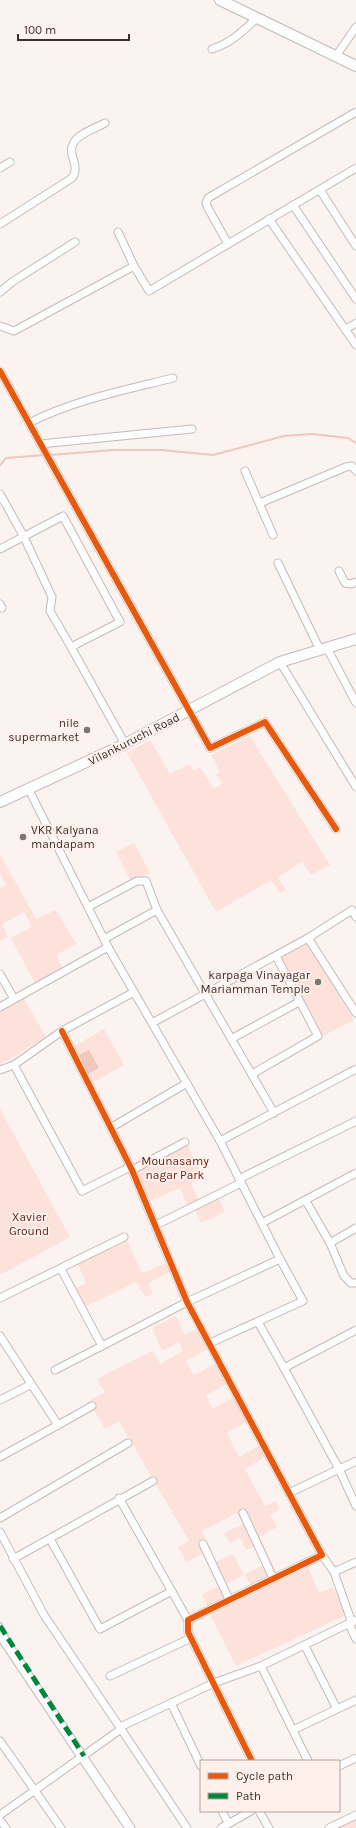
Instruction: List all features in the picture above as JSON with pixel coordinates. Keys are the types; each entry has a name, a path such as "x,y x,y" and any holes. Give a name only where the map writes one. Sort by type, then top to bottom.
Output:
{"main road":[{"path":"220,0 356,66"},
{"name":"Vilankuruchi Road","path":"1,799 29,790 125,744 280,662 356,639"}],"street":[{"path":"212,48 225,44 236,38 257,18"},
{"path":"336,56 356,27"},
{"path":"228,244 208,208 206,203 208,198 356,112"},
{"path":"0,224 72,178 76,170 72,149 73,144 78,138 105,123"},
{"path":"0,168 10,162"},
{"path":"118,232 134,266 149,290 356,168"},
{"path":"320,190 356,246"},
{"path":"293,205 356,299"},
{"path":"269,219 356,345"},
{"path":"0,292 12,282 74,242"},
{"path":"0,326 14,331 134,266"},
{"path":"346,329 356,323"},
{"path":"0,371 188,711 210,748 265,722 336,829"},
{"path":"29,423 50,412 69,406 174,378"},
{"path":"40,444 192,429"},
{"path":"260,503 346,467 352,466 356,470"},
{"path":"245,471 273,535"},
{"path":"0,494 24,536 52,597 50,611 72,647 125,744"},
{"path":"0,549 63,516 120,622 72,647"},
{"path":"278,563 324,649 356,703"},
{"path":"340,571 346,584 356,582"},
{"path":"280,662 356,787"},
{"path":"29,790 108,947 220,1141 303,1301 210,1343"},
{"path":"88,907 137,881 146,881 157,910 274,1113"},
{"path":"104,939 157,910"},
{"path":"152,1023 308,938 352,910 356,917"},
{"path":"308,938 356,1013"},
{"path":"0,1007 108,947"},
{"path":"252,1074 318,1036 276,956"},
{"path":"0,974 14,999"},
{"path":"0,1070 14,1065 62,1031 134,992"},
{"path":"231,1039 299,1002"},
{"path":"62,1031 112,1127 156,1225 187,1302 322,1555 334,1572 352,1622 356,1639"},
{"path":"14,1065 82,1191 185,1142"},
{"path":"220,1141 356,1069"},
{"path":"112,1127 187,1083"},
{"path":"156,1225 356,1121"},
{"path":"262,1223 306,1201 356,1173"},
{"path":"306,1201 330,1243 344,1276 351,1283 356,1283"},
{"path":"330,1243 356,1228"},
{"path":"0,1298 124,1237"},
{"path":"55,1370 187,1302 280,1259"},
{"path":"61,1268 102,1346"},
{"path":"258,1322 338,1469 356,1506"},
{"path":"284,1368 356,1330"},
{"path":"0,1336 30,1385 58,1425"},
{"path":"0,1351 7,1347"},
{"path":"0,1400 30,1385"},
{"path":"0,1457 92,1406"},
{"path":"0,1518 128,1443"},
{"path":"289,1493 356,1460"},
{"path":"13,1558 153,1481"},
{"path":"120,1498 188,1620 188,1632 252,1760"},
{"path":"243,1513 273,1578"},
{"path":"0,1532 44,1615 187,1828"},
{"path":"50,1539 100,1629 172,1591"},
{"path":"203,1544 229,1599"},
{"path":"188,1620 322,1555"},
{"path":"334,1572 356,1562"},
{"path":"0,1815 83,1757 120,1728 214,1683 261,1666 305,1646 352,1622"},
{"path":"0,1626 130,1828"},
{"path":"110,1676 191,1638"},
{"path":"1,1639 83,1757"},
{"path":"305,1646 336,1709"},
{"path":"261,1666 308,1760"},
{"path":"293,1730 356,1700"},
{"path":"171,1703 200,1764"},
{"path":"0,1741 61,1828"},
{"path":"340,1766 356,1758"},
{"path":"222,1812 228,1823"},
{"path":"221,1828 249,1812"},
{"path":"260,1812 269,1828"},
{"path":"329,1828 356,1815"},
{"path":"0,1820 6,1828"}],"green space":[{"path":"250,736 330,865 311,875 302,862 278,877 286,890 280,893 271,880 216,912 127,753 150,740 170,774 189,764 194,771 200,767 214,789 222,784 216,774 220,772 211,755"},
{"path":"134,843 150,873 132,883 116,852"},
{"path":"0,854 36,919 56,910 76,944 56,955 62,968 35,983 11,938 32,927 24,912 2,924 8,937 0,941 0,888 6,885 0,873"},
{"path":"308,943 354,1020 321,1037 280,959"},
{"path":"24,999 46,1037 0,1065 0,1012"},
{"path":"104,1029 124,1065 92,1083 73,1047"},
{"name":"Xavier Ground","path":"0,1109 70,1237 2,1274 0,1271"},
{"name":"Mounasamy nagar Park","path":"185,1140 204,1178 191,1183 199,1201 216,1192 225,1212 201,1223 195,1209 190,1211 180,1188 150,1201 133,1164"},
{"path":"126,1238 142,1273 167,1263 171,1271 148,1283 153,1294 146,1297 136,1282 83,1308 74,1289 86,1283 77,1262"},
{"path":"176,1316 185,1335 198,1329 208,1349 186,1361 194,1375 215,1364 226,1384 206,1396 213,1409 234,1397 247,1422 227,1433 239,1457 260,1445 266,1456 245,1469 265,1506 276,1501 280,1509 270,1515 277,1527 260,1537 277,1574 251,1587 245,1574 263,1565 255,1546 246,1550 240,1538 230,1543 224,1533 243,1524 237,1513 202,1531 216,1562 233,1554 244,1575 226,1584 231,1596 208,1607 202,1594 220,1586 204,1553 186,1562 178,1547 189,1541 119,1421 105,1429 89,1401 105,1392 97,1379 153,1351 160,1364 183,1351 179,1342 162,1351 152,1328"},
{"path":"308,1568 319,1593 333,1587 346,1615 236,1666 210,1614"},
{"path":"356,1818 356,1828 336,1828"}],"shaded area":[{"path":"89,1050 99,1068 88,1074 79,1055"}],"waterway":[{"path":"50,455 114,450 161,450 213,455 284,436 312,434 348,438 356,443"},
{"path":"0,465 6,458 45,455"}],"marked path":[{"path":"0,1626 84,1756"}],"cycle path":[{"path":"0,371 210,748 265,722 336,829"},
{"path":"62,1031 132,1170 187,1302 322,1555 188,1620 188,1632 252,1760"}],"place":[{"name":"nile supermarket","path":"87,730"},
{"name":"VKR Kalyana mandapam","path":"23,837"},
{"name":"karpaga Vinayagar Mariamman Temple","path":"318,982"}]}
